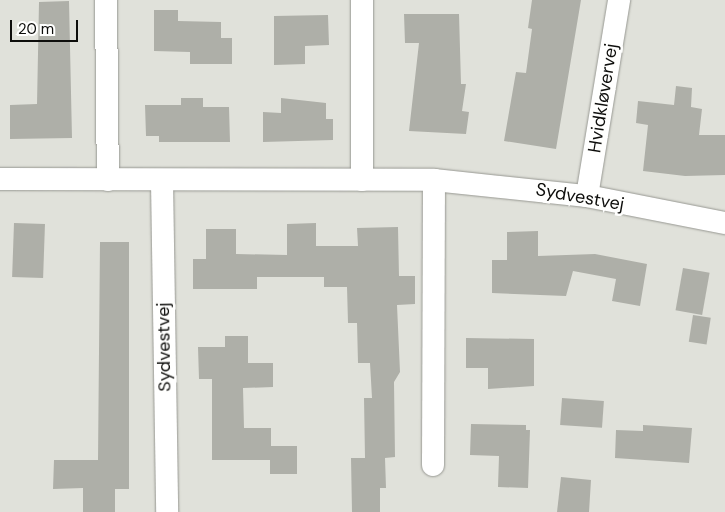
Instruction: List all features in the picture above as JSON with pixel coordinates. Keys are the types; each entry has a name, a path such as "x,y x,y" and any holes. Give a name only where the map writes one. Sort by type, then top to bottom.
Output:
{"street":[{"path":"106,0 108,180"},
{"path":"362,0 362,180"},
{"name":"Hvidkløvervej","path":"587,196 619,0"},
{"name":"Sydvestvej","path":"0,179 162,181 434,180 587,196 725,223"},
{"path":"433,465 434,180"},
{"name":"Sydvestvej","path":"162,181 167,512"}],"building":[{"path":"532,0 581,0 556,149 504,141 516,72 526,73 532,29 528,28"},
{"path":"69,1 72,138 10,139 10,105 37,104 39,2"},
{"path":"154,10 178,10 178,21 221,22 221,38 232,38 232,64 190,64 190,52 154,51"},
{"path":"404,14 459,14 461,84 466,84 462,111 469,112 466,134 409,131 419,43 405,43"},
{"path":"328,15 329,45 305,46 305,64 274,65 274,16"},
{"path":"676,86 692,88 691,107 702,109 699,135 725,135 725,175 685,176 643,171 648,125 636,123 638,101 674,105"},
{"path":"181,98 203,98 203,107 229,107 230,142 159,142 159,136 146,136 145,105 181,105"},
{"path":"281,98 326,103 326,119 333,119 333,140 263,142 263,112 281,113"},
{"path":"14,223 45,224 43,278 12,277"},
{"path":"316,223 316,246 358,246 357,228 398,227 399,276 415,276 415,304 397,305 400,372 394,382 395,457 385,458 386,488 380,488 380,512 352,512 351,458 365,458 364,398 372,398 370,363 358,363 357,323 348,323 347,287 324,287 324,277 257,277 257,289 193,289 193,259 206,259 206,229 236,229 236,254 287,255 287,224"},
{"path":"538,231 538,256 595,254 647,264 640,306 612,301 616,279 573,271 566,296 492,293 492,260 507,260 507,232"},
{"path":"100,242 129,242 129,489 115,489 115,512 83,512 83,488 53,489 54,460 98,460"},
{"path":"683,268 710,273 702,315 676,310"},
{"path":"693,315 711,318 707,344 689,342"},
{"path":"225,336 248,336 248,363 273,363 273,387 243,388 244,428 271,428 271,446 297,446 297,474 270,474 270,460 212,460 212,379 199,379 198,347 225,347"},
{"path":"466,338 534,339 534,386 488,389 488,368 466,368"},
{"path":"562,398 604,401 602,428 560,425"},
{"path":"471,424 526,425 526,430 530,430 528,488 498,487 499,456 470,455"},
{"path":"643,425 692,428 689,463 615,458 616,430 643,431"},
{"path":"561,477 591,480 589,512 557,512"}]}
